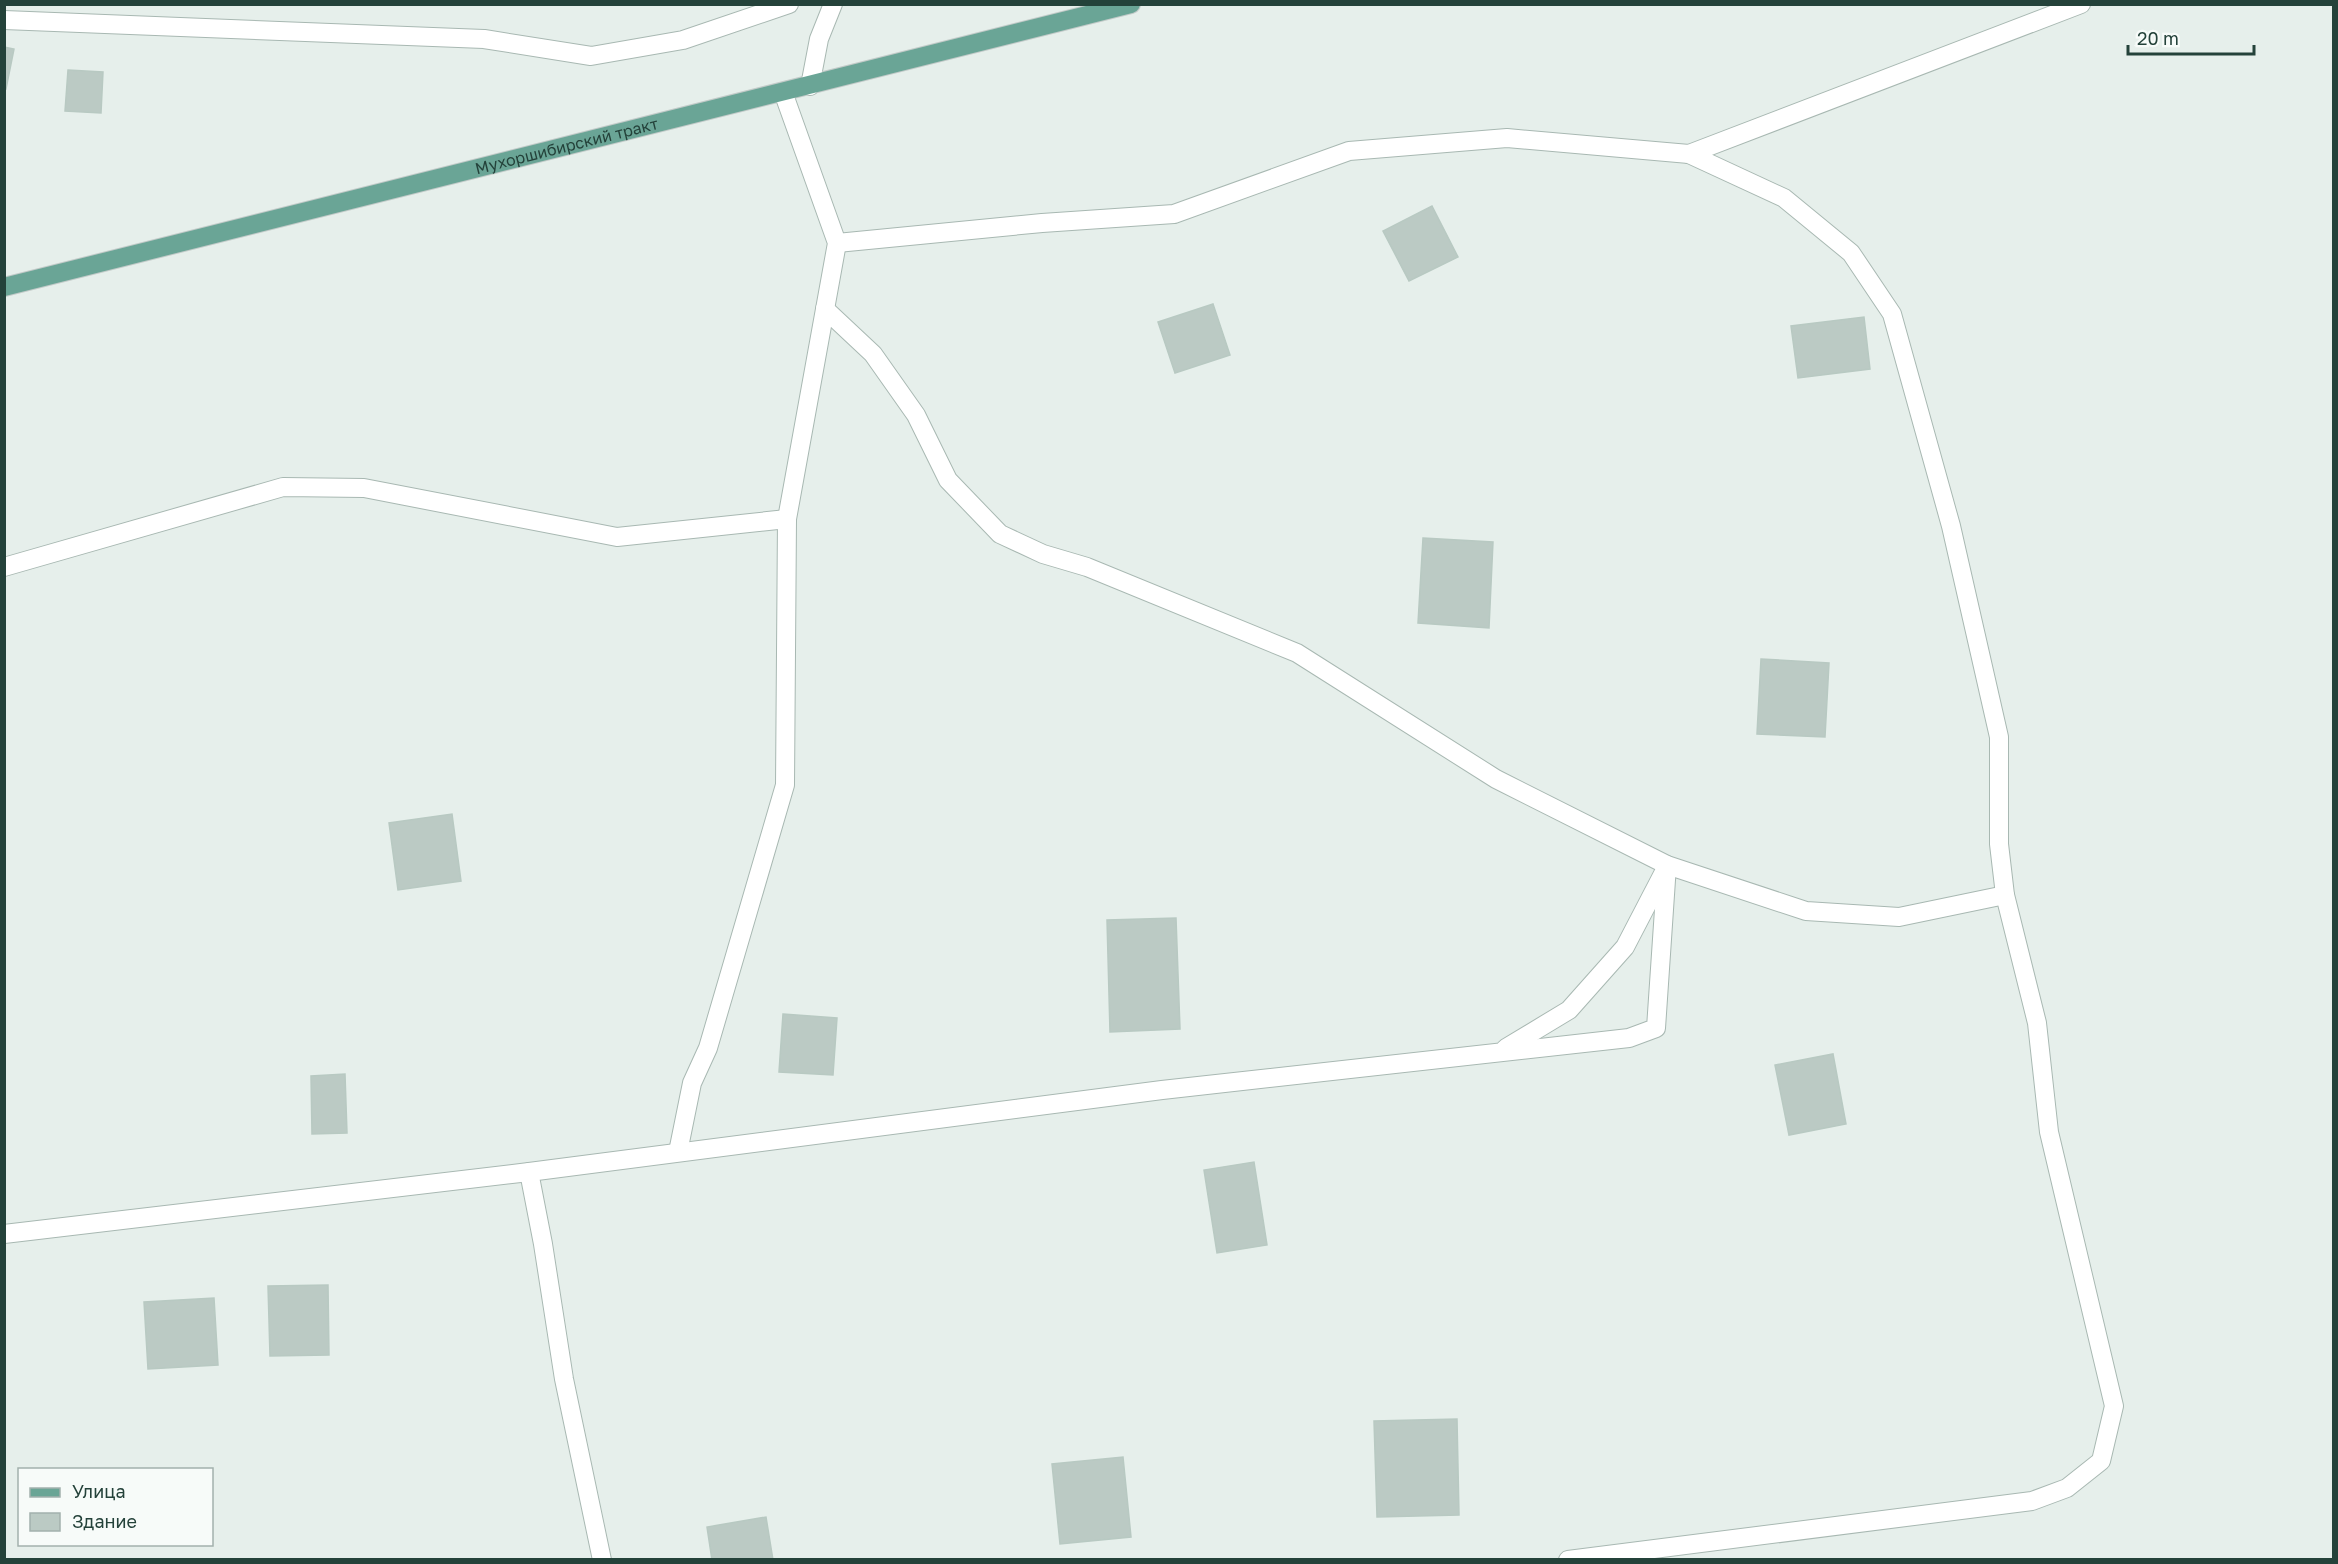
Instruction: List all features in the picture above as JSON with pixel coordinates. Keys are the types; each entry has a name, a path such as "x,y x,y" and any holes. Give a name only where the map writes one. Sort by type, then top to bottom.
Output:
{"main road":[{"name":"Мухоршибирский тракт","path":"4,287 1131,4"}],"street":[{"path":"4,20 484,39 591,56 683,40 789,4"},
{"path":"810,86 819,39 832,4"},
{"path":"1689,154 2081,4"},
{"path":"678,1152 692,1083 708,1048 785,785 788,519 837,243 783,92"},
{"path":"837,243 1042,223 1174,214 1350,151 1506,138 1689,154 1784,198 1851,253 1892,314 1951,526 1999,737 1999,844 2005,896 2037,1023 2049,1132 2114,1406 2101,1461 2067,1488 2032,1501 1568,1560"},
{"path":"825,309 873,354 916,415 948,480 1000,534 1042,554 1087,567 1297,653 1496,779 1668,865 1806,911 1899,917 2005,896"},
{"path":"4,567 283,487 364,488 617,537 788,519"},
{"path":"4,1234 529,1172 1162,1090 1629,1038 1656,1028 1668,865"},
{"path":"1500,1052 1569,1010 1625,947 1668,865"},
{"path":"529,1172 543,1244 564,1379 602,1560"}],"building":[{"path":"4,47 14,49 6,89 4,88"},
{"path":"68,70 103,72 101,113 65,111"},
{"path":"1432,206 1458,257 1409,281 1383,231"},
{"path":"1213,304 1230,355 1175,373 1158,322"},
{"path":"1864,317 1870,369 1798,378 1791,326"},
{"path":"1423,538 1493,542 1489,628 1418,623"},
{"path":"1761,659 1829,663 1825,737 1757,734"},
{"path":"452,814 461,881 398,890 389,823"},
{"path":"1176,918 1180,1029 1110,1032 1107,920"},
{"path":"783,1014 837,1018 833,1075 779,1072"},
{"path":"1833,1054 1846,1124 1789,1135 1775,1065"},
{"path":"345,1074 347,1133 312,1134 311,1076"},
{"path":"1254,1162 1267,1245 1217,1253 1204,1170"},
{"path":"328,1285 329,1355 270,1356 268,1286"},
{"path":"214,1298 218,1365 148,1369 144,1302"},
{"path":"1457,1419 1459,1515 1377,1517 1374,1421"},
{"path":"1123,1457 1131,1537 1060,1544 1052,1464"},
{"path":"766,1517 773,1560 712,1560 707,1527"}]}
